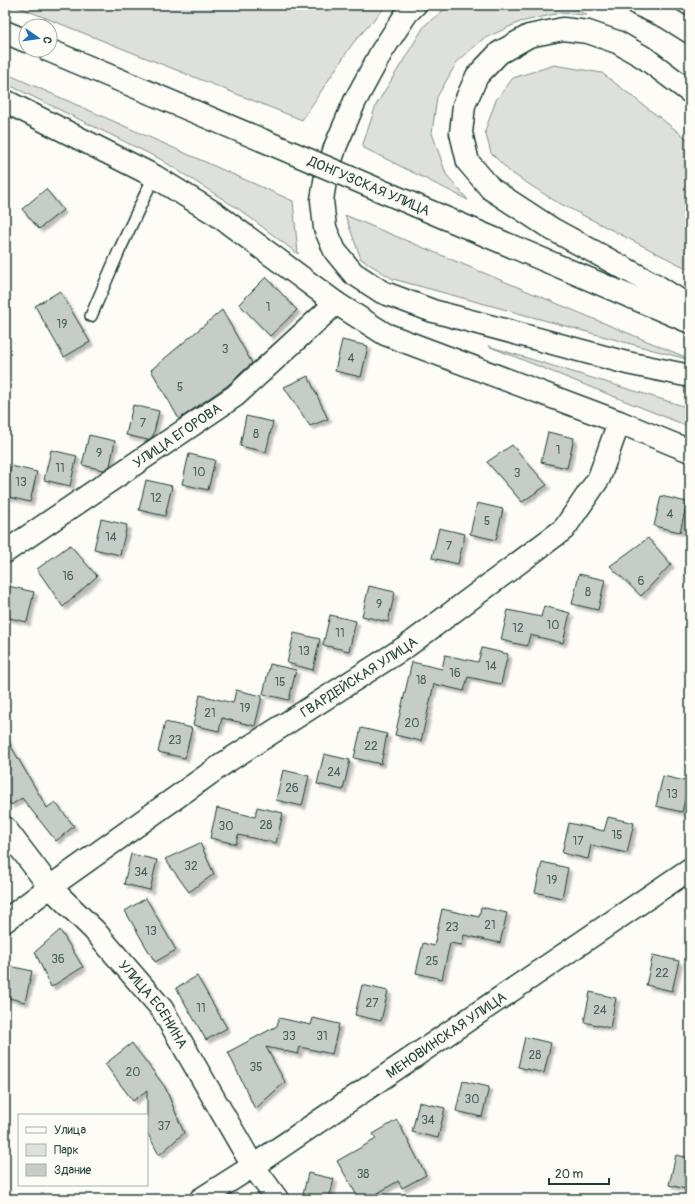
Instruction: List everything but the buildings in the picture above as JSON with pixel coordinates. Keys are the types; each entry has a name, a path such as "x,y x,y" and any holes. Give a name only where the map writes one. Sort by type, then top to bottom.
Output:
{"main road":[{"path":"415,5 382,51 355,101 336,146 326,175 322,200 325,228 335,251 353,274 382,292 433,311 628,363 690,376"},
{"path":"640,5 666,17 690,32"},
{"path":"690,92 645,58 616,42 588,32 563,30 529,36 499,52 477,76 464,105 461,133 468,162 491,189 552,229 658,286 690,307"},
{"path":"5,32 18,38"},
{"name":"ДОНГУЗСКАЯ УЛИЦА","path":"58,54 690,322"},
{"path":"5,102 154,176 216,214 336,303 385,334 619,422 690,451"},
{"name":"УЛИЦА ЕГОРОВА","path":"5,552 235,396 336,303"},
{"name":"ГВАРДЕЙСКАЯ УЛИЦА","path":"5,921 50,887 226,762 407,646 564,529 599,478 619,422"},
{"name":"УЛИЦА ЕСЕНИНА","path":"5,828 50,887 94,930 162,1009 253,1166 276,1199"},
{"name":"МЕНОВИНСКАЯ УЛИЦА","path":"201,1199 253,1166 690,869"}],"lane":[{"path":"91,316 119,250 154,176"}],"green space":[{"path":"13,5 387,5 353,43 302,120 58,23 58,18 46,18"},
{"path":"450,5 567,5 587,15 560,13 520,22 483,39 457,62 437,97 432,133 446,174 468,200 362,147 376,105 425,25"},
{"path":"554,65 602,73 690,141 690,270 555,201 510,172 491,153 485,131 496,100 513,78"},
{"path":"5,73 293,201 298,254 240,210 160,159 5,83"},
{"path":"345,215 690,360 393,279 361,259"},
{"path":"488,346 690,408 690,427"}]}
